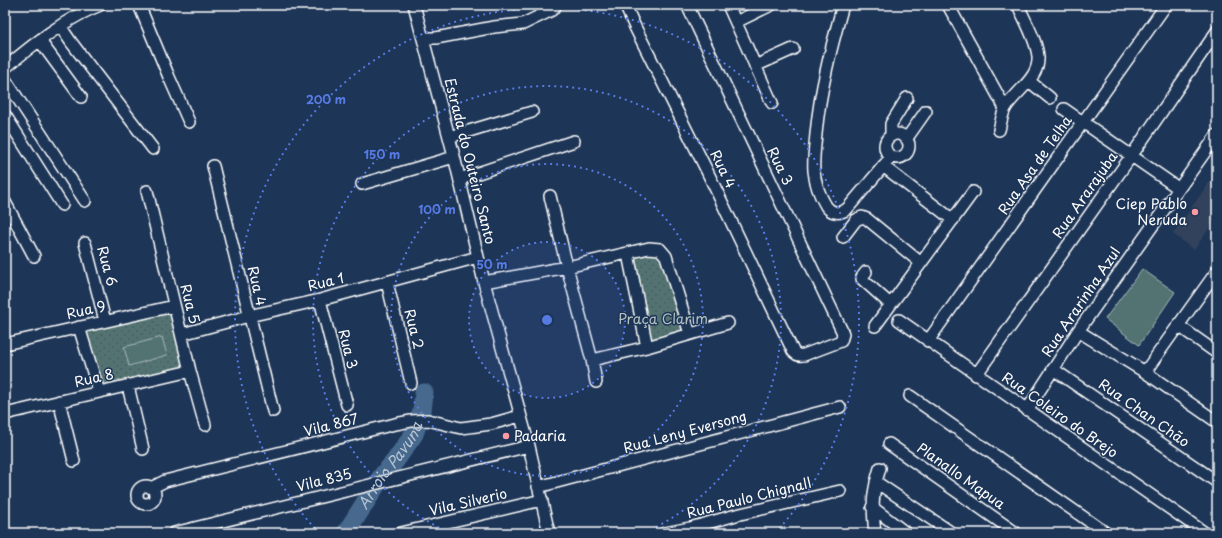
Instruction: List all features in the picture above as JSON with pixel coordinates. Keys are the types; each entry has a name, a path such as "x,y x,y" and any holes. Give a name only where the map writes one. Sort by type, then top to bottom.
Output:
{"street":[{"path":"5,68 81,9 100,5"},
{"path":"139,5 189,122"},
{"name":"Estrada do Outeiro Santo","path":"414,5 460,179 484,282 542,500 549,533"},
{"path":"423,38 436,38 494,27 523,24 552,10 556,5"},
{"name":"Rua 4","path":"625,5 707,171 791,347 796,354 800,356 841,341"},
{"name":"Rua 3","path":"687,5 842,330 843,334 841,341"},
{"path":"728,5 772,103"},
{"path":"736,22 771,5"},
{"path":"843,5 829,54 818,114 814,154 814,172 817,187 825,204 830,210 836,212 842,212 847,209 891,157"},
{"path":"948,5 1005,108"},
{"path":"999,130 1005,108 1029,81 1036,70 1038,57 1034,40 1018,5"},
{"name":"Rua Asa de Telha","path":"928,341 1166,5"},
{"path":"60,26 153,149"},
{"name":"Rua Ararajuba","path":"976,375 1132,155 1217,31"},
{"path":"40,42 81,97"},
{"path":"755,66 793,49"},
{"path":"5,79 85,201"},
{"path":"1029,81 1050,98"},
{"path":"891,136 891,124 907,98"},
{"path":"1064,109 1178,188"},
{"path":"907,138 926,111"},
{"path":"449,137 532,112"},
{"path":"5,115 62,205"},
{"path":"899,134 907,138 910,146 907,154 900,158 891,157 888,154 885,146 888,138 899,134"},
{"name":"Rua Ararinha Azul","path":"1027,410 1078,331 1217,135"},
{"path":"460,179 574,141"},
{"path":"362,184 454,157"},
{"name":"Rua 4","path":"213,166 273,412"},
{"path":"883,166 953,220"},
{"name":"Rua 5","path":"147,191 190,371 205,425"},
{"path":"875,326 973,192"},
{"path":"550,196 592,360 596,382"},
{"path":"5,202 34,256"},
{"path":"843,237 856,220 862,217 921,263"},
{"name":"Rua 6","path":"85,243 105,321"},
{"path":"484,282 567,267 649,248 656,248 663,250 666,256 690,334"},
{"path":"628,254 647,348"},
{"name":"Rua 1","path":"182,334 249,316 320,300 478,257"},
{"path":"866,272 862,277 862,280 890,304"},
{"path":"1145,372 1215,277"},
{"name":"Rua 2","path":"387,282 411,383"},
{"name":"Rua 3","path":"320,300 347,405"},
{"name":"Rua 9","path":"5,344 174,306"},
{"name":"Rua Coleiro do Brejo","path":"899,320 1205,533"},
{"path":"592,360 647,348 728,323"},
{"path":"1179,326 1217,353"},
{"path":"79,327 99,392"},
{"path":"1078,331 1145,372 1217,422"},
{"name":"Rua Chan Chão","path":"1053,369 1217,482"},
{"name":"Rua 8","path":"5,414 190,371"},
{"path":"128,386 143,449"},
{"path":"910,396 1106,533"},
{"path":"59,401 74,461"},
{"name":"Rua Leny Eversong","path":"538,487 840,407"},
{"name":"Vila 867","path":"151,488 165,481 395,424 428,420 461,428 491,424 520,416"},
{"name":"Planallo Mapua","path":"889,444 1016,533"},
{"name":"Vila 835","path":"174,533 528,446"},
{"path":"875,533 872,507 880,468"},
{"path":"876,482 952,533"},
{"name":"Rua Paulo Chignall","path":"664,533 840,492"},
{"name":"Vila Silverio","path":"401,533 542,500"},
{"path":"872,507 906,533"}],"shaded area":[{"path":"1217,171 1217,217 1194,250 1173,234"}],"green space":[{"name":"Praça Clarim","path":"660,249 690,334 647,347 628,254"},
{"path":"1142,269 1175,292 1139,345 1105,319"},
{"path":"172,312 186,368 102,386 86,331"},
{"path":"162,337 167,355 129,366 124,347"}],"waterway":[{"name":"Arroio Pavuna","path":"346,533 382,476 395,461 414,434 422,411 424,393"}],"place":[{"name":"Ciep Pablo Neruda","path":"1195,212"},
{"name":"Padaria","path":"506,436"}]}
